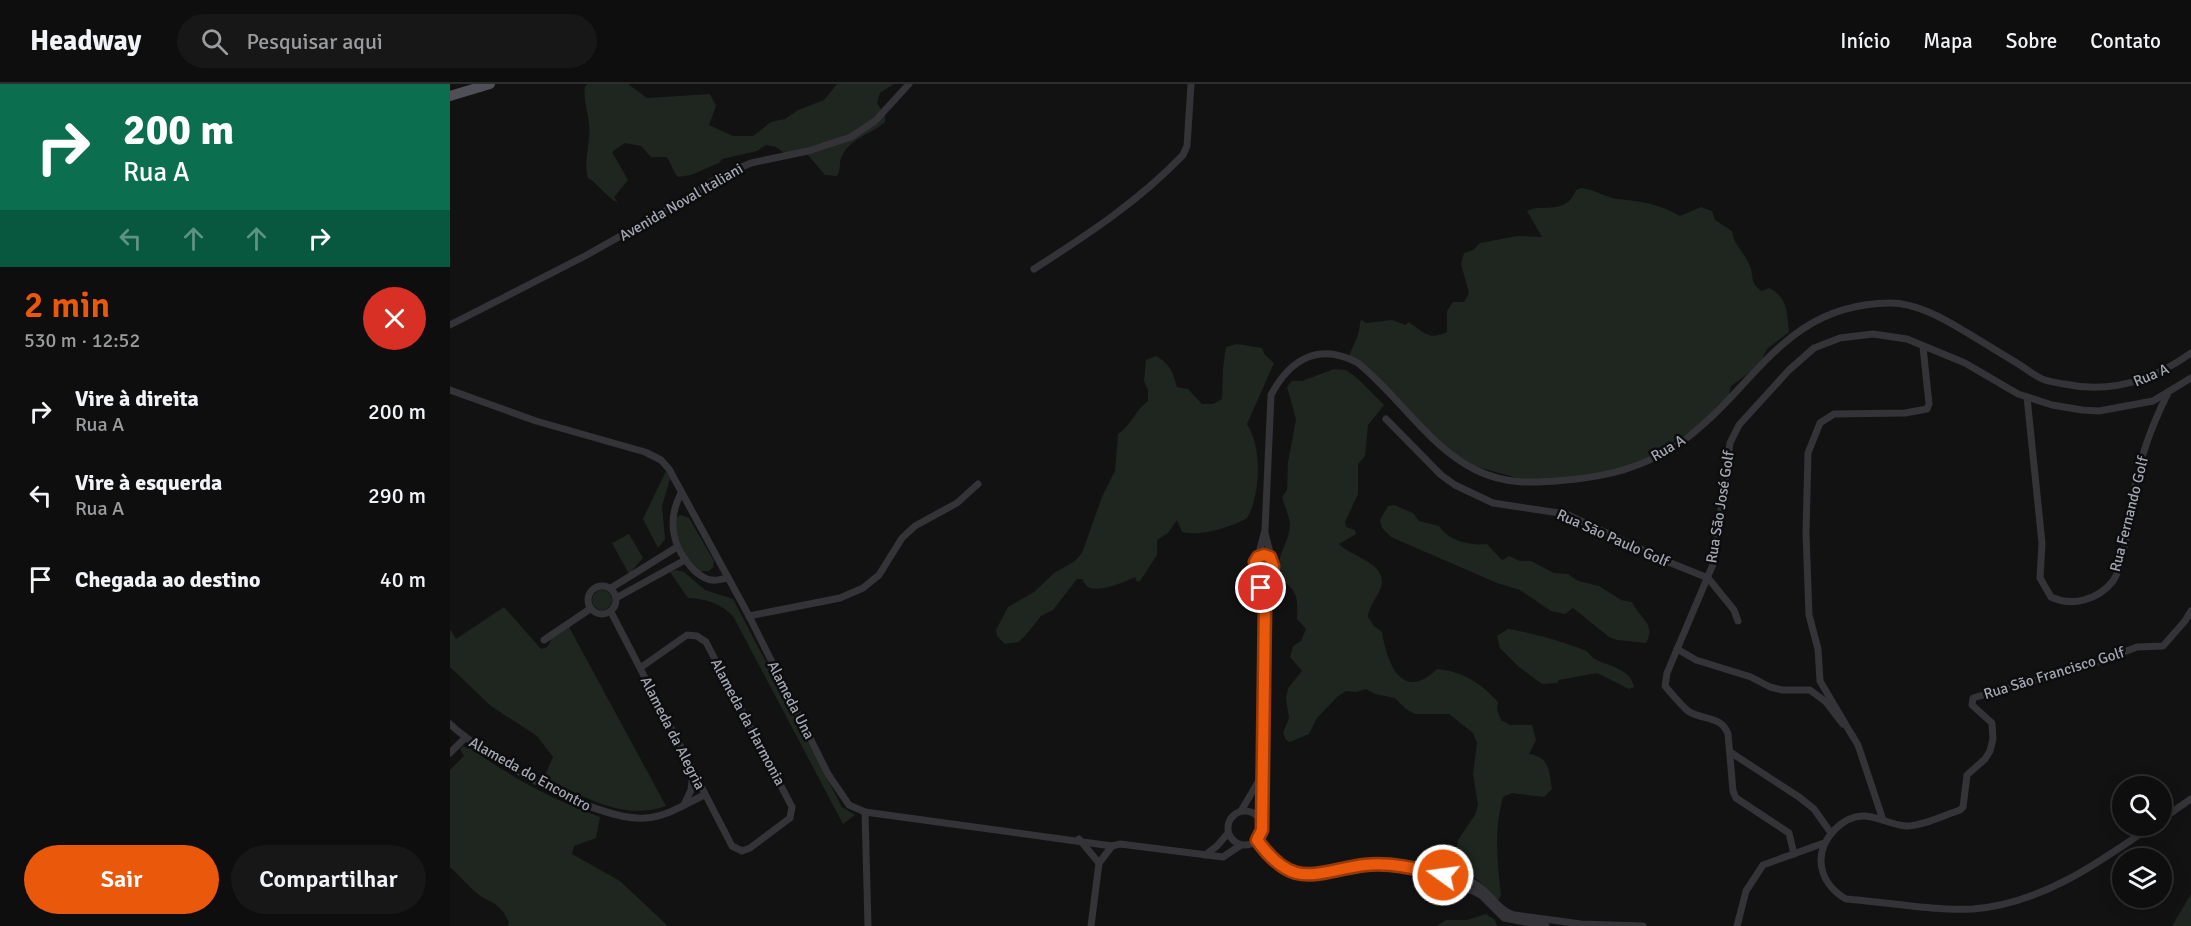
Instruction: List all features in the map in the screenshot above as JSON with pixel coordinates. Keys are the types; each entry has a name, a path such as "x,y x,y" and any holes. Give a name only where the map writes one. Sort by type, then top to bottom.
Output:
{"main road":[{"path":"450,96 490,84"}],"street":[{"name":"Avenida Noval Italiani","path":"450,325 585,256 686,199 719,177 751,163 808,151 851,137 875,121 909,84"},
{"path":"1034,269 1104,224 1138,197 1183,155 1187,146 1191,84"},
{"name":"Rua A","path":"1265,605 1255,565 1265,530 1271,395 1281,377 1296,362 1313,355 1344,356 1358,363 1449,452 1475,470 1502,480 1527,483 1594,478 1649,460 1678,444 1706,423 1777,348 1797,331 1843,308 1893,303 1923,310 1952,323 2045,380 2080,387 2105,388 2129,384 2172,367 2191,353"},
{"name":"Rua São José Golf","path":"1730,750 1725,726 1719,721 1697,716 1688,710 1665,686 1667,673 1714,562 1730,443 1739,425 1789,370 1814,348 1840,338 1873,334 1907,339 1965,363 2026,397 2067,408 2099,411 2153,401 2191,378"},
{"path":"1883,820 1853,737 1820,681 1818,649 1808,610 1806,472 1813,437 1825,418 1834,414 1905,413 1927,409 1929,404 1923,347"},
{"name":"Alameda Una","path":"450,390 536,421 645,452 661,460 669,469 726,578 749,616 828,774 849,805 865,812"},
{"name":"Rua Fernando Golf","path":"2026,397 2033,442 2042,543 2040,578 2051,597 2068,603 2092,597 2103,591 2118,572 2134,488 2151,430 2167,394"},
{"name":"Rua São Paulo Golf","path":"1386,419 1441,475 1471,494 1507,506 1536,508 1566,514 1708,578 1734,610 1738,621"},
{"path":"749,616 840,598 863,588 879,575 902,538 915,526 957,503 978,484"},
{"path":"681,493 672,522 677,547 684,560 695,572 712,580 726,578"},
{"name":"Rua A","path":"1262,824 1265,605 1272,569 1265,530"},
{"path":"611,588 616,598 616,606 611,612 600,615 590,609 588,601 592,590 601,586 611,588 677,547"},
{"path":"1258,557 1264,555 1272,560"},
{"path":"662,556 667,558 670,564 668,569"},
{"path":"616,598 684,560"},
{"path":"1258,571 1264,573 1272,569"},
{"path":"640,570 647,581"},
{"path":"544,640 590,609"},
{"name":"Rua São Francisco Golf","path":"1883,820 1911,825 1960,810 1964,802 1968,775 1985,759 1990,750 1994,728 1988,718 1971,705 1973,698 2096,663 2137,647 2163,646 2191,611"},
{"name":"Alameda da Alegria","path":"611,612 704,795 732,846 738,850"},
{"name":"Alameda da Harmonia","path":"640,668 687,635 698,636 706,642 792,807 790,818 750,849 738,850"},
{"path":"1677,649 1696,660 1751,677 1770,687 1782,690 1810,690 1826,702 1853,737"},
{"path":"1810,690 1820,681"},
{"name":"Alameda do Encontro","path":"450,724 465,738 561,795 597,811 644,819 665,814 704,795"},
{"path":"450,753 465,738"},
{"path":"1730,750 1814,809 1831,833"},
{"path":"1730,750 1733,791 1736,798 1789,833 1794,854"},
{"path":"1205,855 1228,833 1228,821 1241,810 1264,772"},
{"path":"684,805 691,790 693,773"},
{"path":"2172,812 2191,799"},
{"path":"868,926 865,812 1079,839 1112,846 1120,844 1222,857 1241,845 1253,843 1262,830 1262,824 1252,812 1241,810"},
{"path":"1883,820 1865,816 1856,817 1831,833 1824,843 1821,862 1824,874 1836,893 1846,899 1971,909 2011,902 2089,868 2137,836"},
{"path":"1228,833 1241,845"},
{"path":"1079,839 1099,862"},
{"path":"1257,840 1270,857 1287,870 1303,874 1320,875 1365,865 1389,864 1472,881 1486,890 1508,913 1581,924 1643,926"},
{"path":"1737,926 1746,891 1763,865 1824,843"},
{"path":"1091,926 1099,862 1112,846"},
{"path":"1443,875 1481,895 1504,918 1546,926"}],"shaded area":[{"path":"588,84 628,84 647,98 710,94 716,106 709,125 733,136 753,136 771,122 785,119 798,110 824,100 837,84 894,84 880,93 877,103 885,115 885,122 849,146 841,158 837,176 825,175 808,155 794,151 787,155 776,147 766,145 757,151 722,159 719,163 691,175 678,177 666,157 651,157 641,146 625,143 612,152 628,180 614,197 618,203 588,178 586,165 589,132 585,86"},
{"path":"1581,188 1613,198 1657,206 1680,216 1701,207 1712,211 1715,220 1732,231 1735,241 1750,266 1756,286 1762,291 1769,288 1780,296 1787,312 1789,332 1767,349 1763,357 1765,361 1731,386 1728,398 1693,430 1675,440 1653,461 1624,474 1572,483 1524,480 1471,465 1445,447 1381,382 1348,358 1358,335 1361,319 1366,323 1392,320 1406,325 1408,322 1423,332 1435,336 1447,332 1447,311 1453,302 1464,302 1469,293 1461,264 1464,253 1473,250 1480,243 1517,236 1542,237 1527,211 1560,206"},
{"path":"1237,344 1262,348 1265,355 1274,363 1247,424 1255,445 1258,471 1255,496 1247,518 1224,528 1197,533 1182,532 1177,520 1168,533 1157,540 1157,555 1140,581 1137,582 1135,577 1098,589 1088,587 1082,579 1077,579 1053,610 1041,616 1025,636 1018,642 1005,644 997,636 996,630 1008,607 1034,592 1054,573 1075,561 1082,553 1102,497 1115,471 1118,434 1148,401 1148,390 1144,381 1146,360 1156,356 1161,359 1170,369 1177,387 1188,389 1202,404 1213,404 1222,399 1226,347"},
{"path":"1334,369 1346,370 1384,405 1368,425 1365,456 1358,464 1358,494 1345,522 1346,527 1355,530 1356,534 1339,544 1368,562 1379,572 1382,579 1381,587 1368,617 1382,632 1392,666 1398,675 1414,682 1425,678 1437,669 1456,673 1478,684 1498,702 1497,710 1501,720 1510,725 1532,725 1536,740 1529,754 1541,758 1549,771 1552,789 1544,797 1512,793 1503,797 1497,834 1501,895 1498,901 1473,877 1445,867 1457,850 1458,840 1475,815 1478,805 1473,774 1477,743 1473,733 1449,714 1415,714 1395,698 1375,694 1366,689 1356,692 1346,691 1317,718 1309,734 1290,742 1286,740 1283,733 1289,718 1286,698 1288,688 1302,671 1290,657 1293,646 1301,641 1306,629 1297,619 1295,595 1282,578 1279,566 1290,524 1282,497 1287,490 1288,462 1296,419 1287,387 1292,381 1302,381"},
{"path":"666,471 670,479 662,506 665,539 658,548 643,519"},
{"path":"1394,505 1413,513 1419,521 1439,526 1454,539 1467,543 1487,544 1502,560 1509,556 1520,561 1531,561 1554,573 1568,574 1578,581 1599,586 1621,600 1632,602 1648,626 1649,636 1646,643 1609,637 1573,608 1565,614 1551,611 1520,590 1497,583 1391,537 1382,528 1380,520 1388,506"},
{"path":"680,515 689,518 714,561 709,571 700,571 682,547 676,526 676,518"},
{"path":"629,534 643,558 629,574 612,543"},
{"path":"676,570 684,572 705,590 733,599 842,807 855,815 843,824 733,616 712,602 688,598 670,572"},
{"path":"598,590 606,590 612,596 612,604 606,610 598,610 592,604 592,596"},
{"path":"504,607 541,649 547,647 553,637 569,627 666,806 634,811 618,809 588,798 544,777 553,757 537,736 491,706 450,667 450,629 456,639"},
{"path":"1508,629 1584,650 1595,659 1624,672 1629,676 1634,687 1629,689 1597,673 1559,680 1557,683 1542,684 1519,667 1500,648 1497,636"},
{"path":"463,746 470,748 533,787 600,817 596,838 574,846 572,854 620,881 668,926 508,926 509,922 504,912 478,894 450,867 450,770 464,756 460,749"},
{"path":"2191,894 2191,926 2172,926"},
{"path":"1486,914 1495,920 1497,926 1437,926 1446,920 1467,920"}],"route":[{"path":"1261,588 1255,562 1261,555 1268,555 1273,566 1265,605 1264,772 1262,830 1257,840 1270,857 1287,870 1303,874 1320,875 1365,865 1389,864 1443,875"}]}
